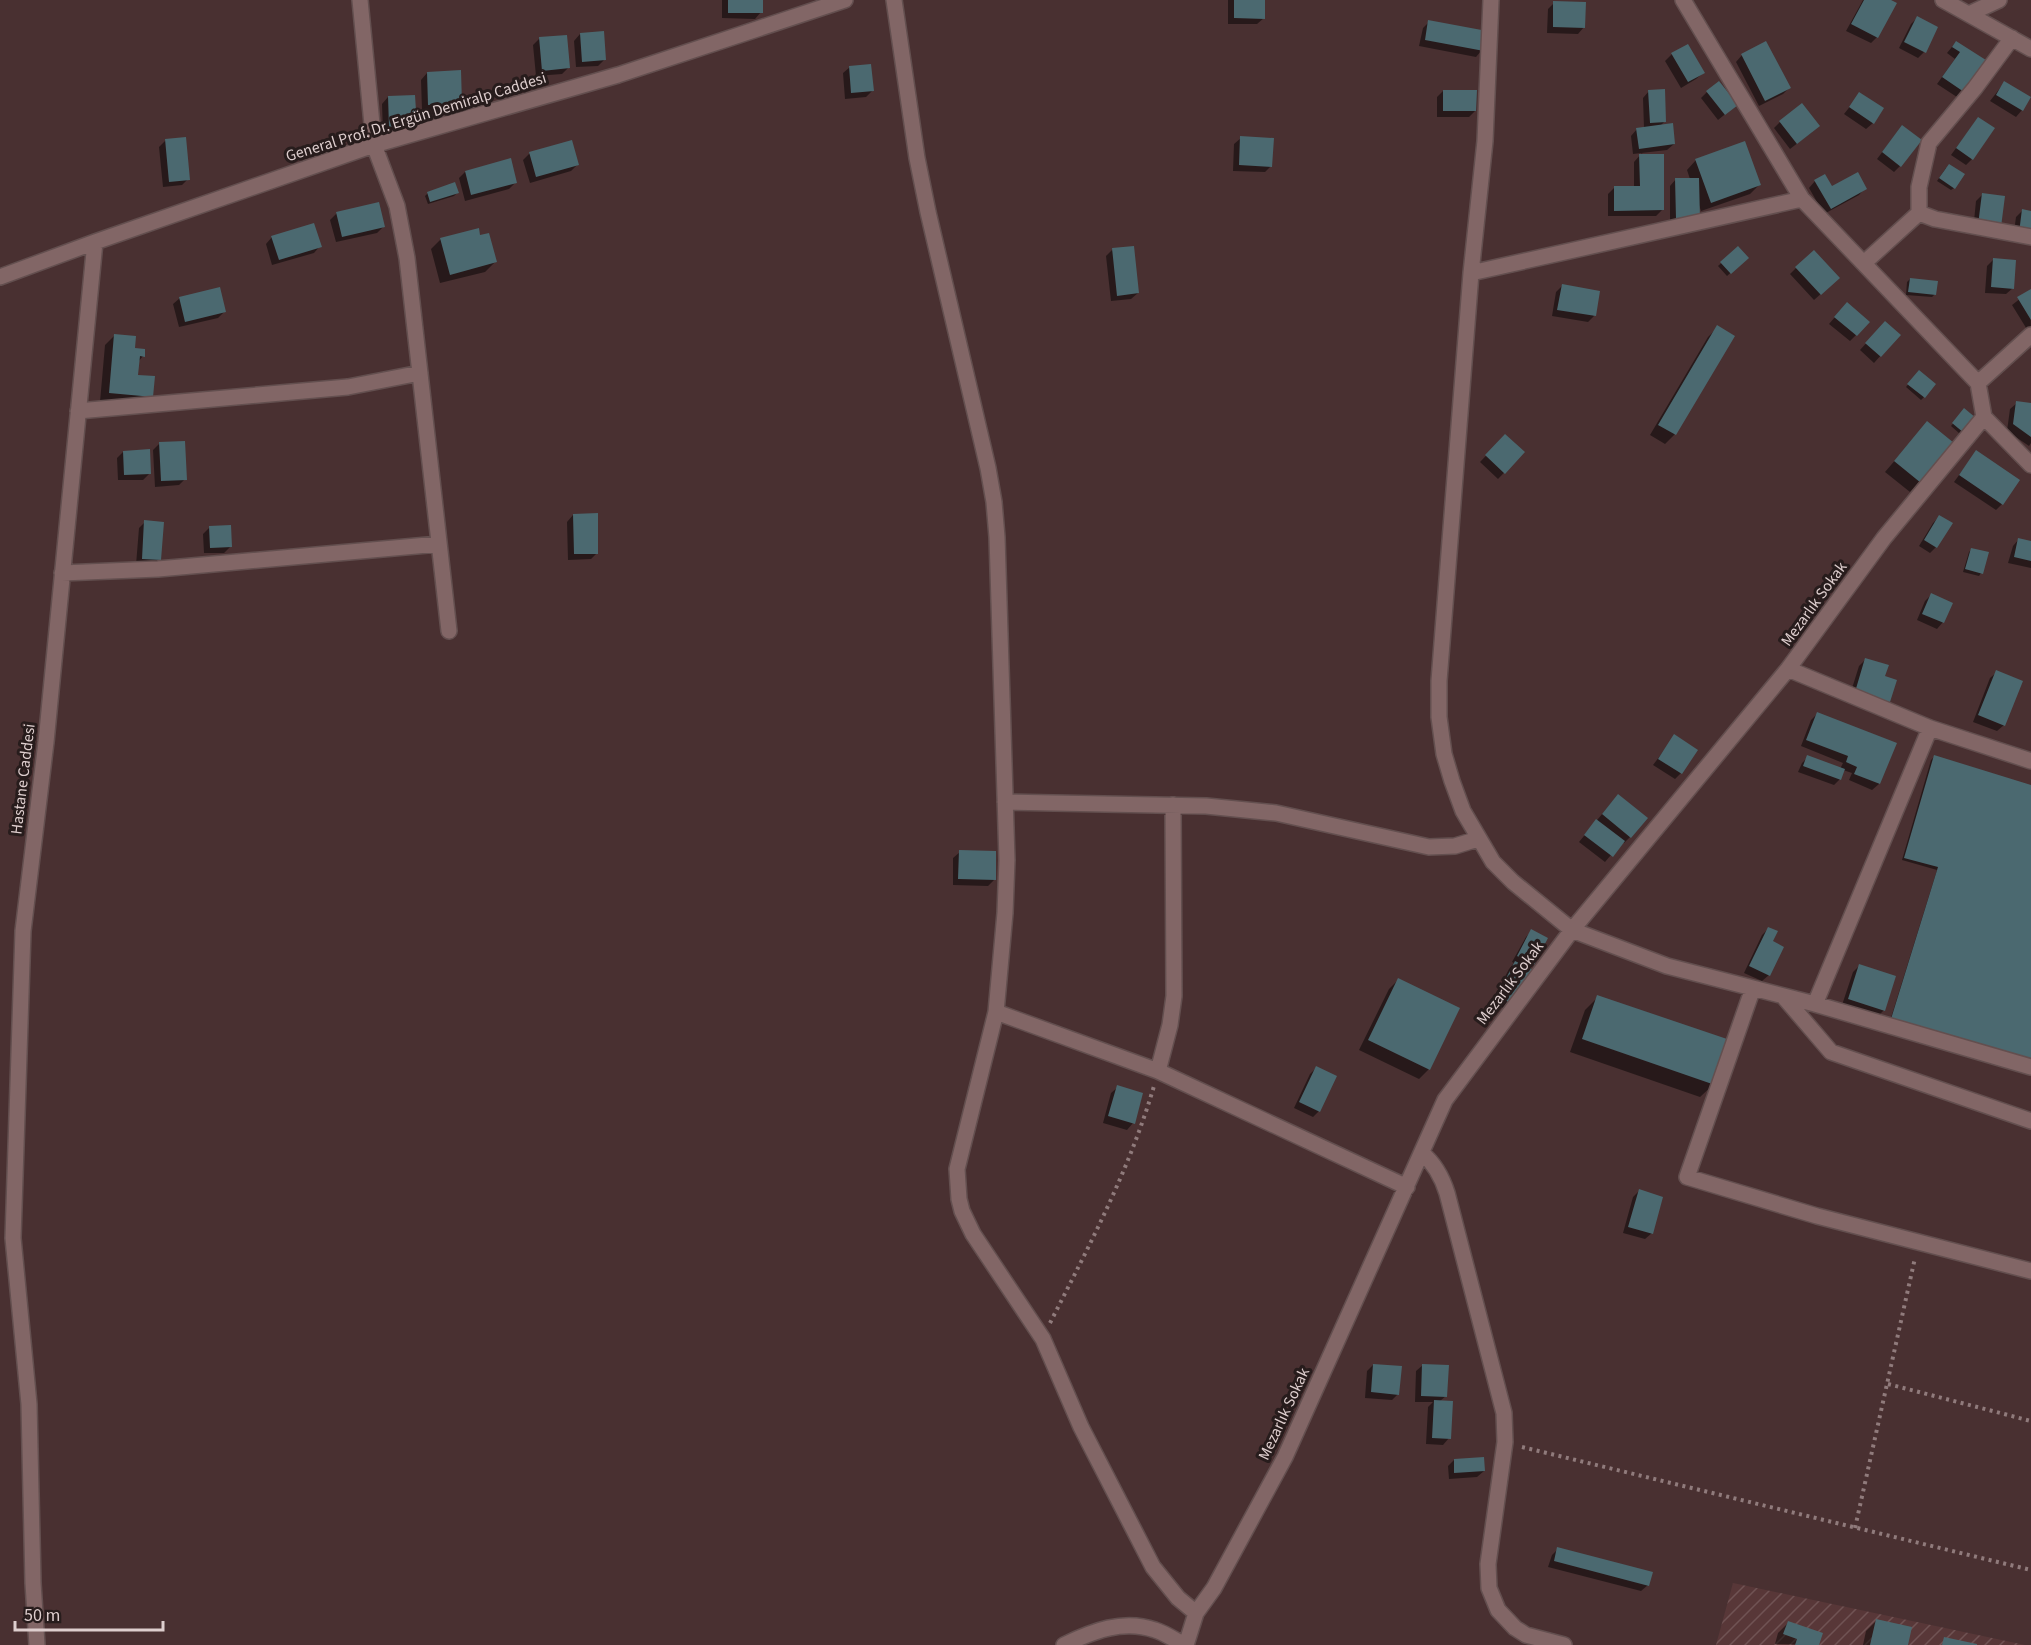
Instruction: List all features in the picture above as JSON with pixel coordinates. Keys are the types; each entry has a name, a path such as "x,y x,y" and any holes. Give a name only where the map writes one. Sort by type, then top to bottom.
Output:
{"street":[{"path":"360,0 374,145 387,175 403,232 449,631"},
{"name":"General Prof. Dr. Ergün Demiralp Caddesi","path":"0,277 374,145 618,75 845,0"},
{"path":"894,0 920,169 988,468 997,537 1007,860 1005,913 996,1012 957,1169 959,1199 973,1234 1043,1339 1082,1427 1153,1567 1178,1598 1196,1613"},
{"path":"1491,0 1485,141 1471,273 1439,681 1439,717 1444,754 1463,811 1493,862 1513,882 1572,930 1666,966 1815,1004 2031,1067"},
{"path":"1683,0 1802,199 1978,382 1984,417 2031,465"},
{"path":"1943,0 2031,49"},
{"path":"1969,14 1999,0"},
{"path":"1864,264 1919,213 1919,188 1929,144 2012,38"},
{"path":"1471,273 1802,199"},
{"path":"1919,213 1935,219 2031,237"},
{"name":"Hastane Caddesi","path":"37,1645 33,1583 29,1404 13,1238 23,931 46,742 95,242"},
{"path":"1978,382 2031,335"},
{"path":"78,411 348,387 420,374"},
{"name":"Mezarlık Sokak","path":"1185,1645 1196,1613 1214,1588 1285,1457 1445,1101 1572,930 1788,669 1884,538 1984,417"},
{"path":"62,573 158,569 439,544"},
{"path":"1788,669 1930,728 2031,760"},
{"path":"1815,1004 1930,728"},
{"path":"1005,802 1228,807 1276,813 1429,847 1455,846 1478,839"},
{"path":"1158,1071 1168,1037 1174,996 1173,805"},
{"path":"1753,988 1687,1177 1817,1216 2031,1271"},
{"path":"1783,996 1831,1052 2031,1120"},
{"path":"996,1012 1158,1071 1407,1187"},
{"path":"1422,1153 1436,1167 1447,1193 1504,1413 1505,1442 1488,1564 1489,1588 1498,1610 1515,1628 1526,1635 1564,1645"},
{"path":"1064,1645 1117,1625 1140,1625 1157,1630 1185,1645"}],"path":[{"path":"1043,1339 1112,1200 1135,1145 1158,1071"},
{"path":"1855,1528 1919,1242"},
{"path":"1888,1384 2031,1421"},
{"path":"1505,1442 2031,1570"}],"shaded area":[{"path":"1733,1583 2025,1645 1716,1645"}],"building":[{"path":"728,0 763,0 763,13 728,13"},
{"path":"1234,0 1265,0 1265,19 1234,18"},
{"path":"1864,0 1891,0 1897,3 1878,38 1851,24"},
{"path":"1553,1 1586,2 1585,28 1553,27"},
{"path":"1917,16 1938,27 1926,53 1904,42"},
{"path":"1428,20 1487,31 1484,51 1425,40"},
{"path":"604,31 606,60 582,62 580,33"},
{"path":"567,35 570,68 542,71 539,37"},
{"path":"1766,41 1791,88 1765,101 1741,54"},
{"path":"1956,41 1989,62 1967,94 1942,77 1960,52 1952,47"},
{"path":"1688,44 1705,73 1688,82 1671,53"},
{"path":"871,64 874,91 851,93 849,66"},
{"path":"461,70 462,104 428,105 427,72"},
{"path":"1719,81 1738,105 1725,115 1706,91"},
{"path":"2004,81 2031,97 2023,111 1996,95"},
{"path":"1665,89 1666,122 1650,123 1648,90"},
{"path":"1443,90 1477,90 1476,111 1443,111"},
{"path":"1859,92 1884,108 1874,124 1849,107"},
{"path":"415,95 417,126 389,127 388,96"},
{"path":"1802,103 1820,126 1797,144 1779,121"},
{"path":"1978,117 1995,128 1973,160 1956,148"},
{"path":"1673,123 1675,144 1639,149 1636,128"},
{"path":"1902,125 1922,140 1901,167 1882,152"},
{"path":"1240,136 1274,138 1272,167 1239,165"},
{"path":"186,137 190,180 169,182 165,139"},
{"path":"572,140 579,165 536,177 529,152"},
{"path":"1745,141 1761,185 1711,203 1695,159"},
{"path":"1639,154 1664,154 1664,210 1614,211 1614,186 1640,186"},
{"path":"511,158 517,183 471,195 465,171"},
{"path":"1949,164 1965,174 1955,189 1939,178"},
{"path":"1858,172 1867,189 1831,209 1814,180 1825,174 1832,186"},
{"path":"1675,178 1699,178 1700,219 1676,219"},
{"path":"455,182 459,193 430,202 427,192"},
{"path":"1982,193 2005,196 2001,227 1978,225"},
{"path":"379,202 385,227 342,237 336,212"},
{"path":"2022,209 2031,211 2031,235 2019,233"},
{"path":"314,223 322,247 279,260 271,236"},
{"path":"479,228 480,235 489,233 497,262 450,275 440,238"},
{"path":"1134,246 1139,293 1117,296 1112,248"},
{"path":"1738,246 1749,258 1731,274 1720,262"},
{"path":"1814,250 1840,278 1821,295 1795,267"},
{"path":"1993,258 2016,260 2014,289 1991,287"},
{"path":"1910,278 1938,281 1936,295 1908,292"},
{"path":"1562,284 1600,291 1596,316 1557,310"},
{"path":"220,287 226,312 185,322 179,297"},
{"path":"2031,289 2031,320 2017,297"},
{"path":"1847,302 1870,322 1857,336 1834,317"},
{"path":"1885,321 1901,335 1881,357 1865,343"},
{"path":"1717,325 1735,336 1676,435 1658,425"},
{"path":"114,334 136,336 135,348 145,349 145,357 140,356 138,375 155,376 153,397 109,393"},
{"path":"1919,370 1936,384 1925,398 1907,384"},
{"path":"2016,401 2031,403 2031,437 2013,424"},
{"path":"1964,408 1976,418 1964,433 1952,423"},
{"path":"1927,421 1954,443 1921,483 1894,461"},
{"path":"1505,434 1525,452 1505,474 1485,455"},
{"path":"185,441 187,480 161,481 159,442"},
{"path":"150,449 151,474 124,475 123,451"},
{"path":"1976,450 2020,480 2003,505 1959,475"},
{"path":"598,513 598,554 574,554 573,514"},
{"path":"1939,515 1953,523 1937,548 1924,540"},
{"path":"144,520 164,522 161,560 142,559"},
{"path":"231,525 232,547 210,548 209,526"},
{"path":"2018,538 2031,541 2031,561 2014,557"},
{"path":"1971,548 1989,552 1983,574 1965,569"},
{"path":"1931,593 1953,603 1944,623 1922,614"},
{"path":"1865,658 1889,665 1885,676 1897,680 1890,702 1855,692"},
{"path":"1996,670 2023,681 2005,726 1978,715"},
{"path":"1817,712 1897,743 1880,784 1854,774 1857,767 1846,762 1848,756 1806,740"},
{"path":"1674,734 1698,750 1682,774 1658,759"},
{"path":"1807,755 1845,769 1841,780 1803,766"},
{"path":"1934,755 2031,785 2031,1062 1891,1019 1938,867 1904,858"},
{"path":"1618,794 1648,818 1631,838 1602,814"},
{"path":"1596,819 1625,841 1613,857 1584,835"},
{"path":"959,850 996,851 996,880 958,879"},
{"path":"1768,927 1778,931 1773,941 1784,947 1770,976 1749,966"},
{"path":"1531,929 1548,938 1534,965 1517,956"},
{"path":"1515,961 1532,969 1514,1005 1497,996"},
{"path":"1859,964 1896,976 1885,1011 1848,999"},
{"path":"1398,978 1460,1008 1430,1070 1368,1040"},
{"path":"1597,995 1730,1040 1715,1085 1582,1039"},
{"path":"1316,1066 1337,1076 1320,1112 1299,1102"},
{"path":"1117,1085 1143,1093 1135,1124 1108,1116"},
{"path":"1639,1189 1663,1197 1653,1234 1628,1227"},
{"path":"1373,1364 1402,1366 1399,1395 1371,1392"},
{"path":"1422,1364 1449,1365 1447,1397 1421,1396"},
{"path":"1434,1400 1453,1401 1451,1439 1432,1438"},
{"path":"1484,1457 1485,1471 1454,1473 1454,1459"},
{"path":"1557,1547 1653,1572 1649,1586 1554,1561"},
{"path":"1876,1619 1912,1627 1908,1645 1870,1645"},
{"path":"1788,1621 1823,1633 1819,1645 1795,1645 1797,1639 1783,1634"},
{"path":"1944,1637 1977,1644 1977,1645 1942,1645"}]}
